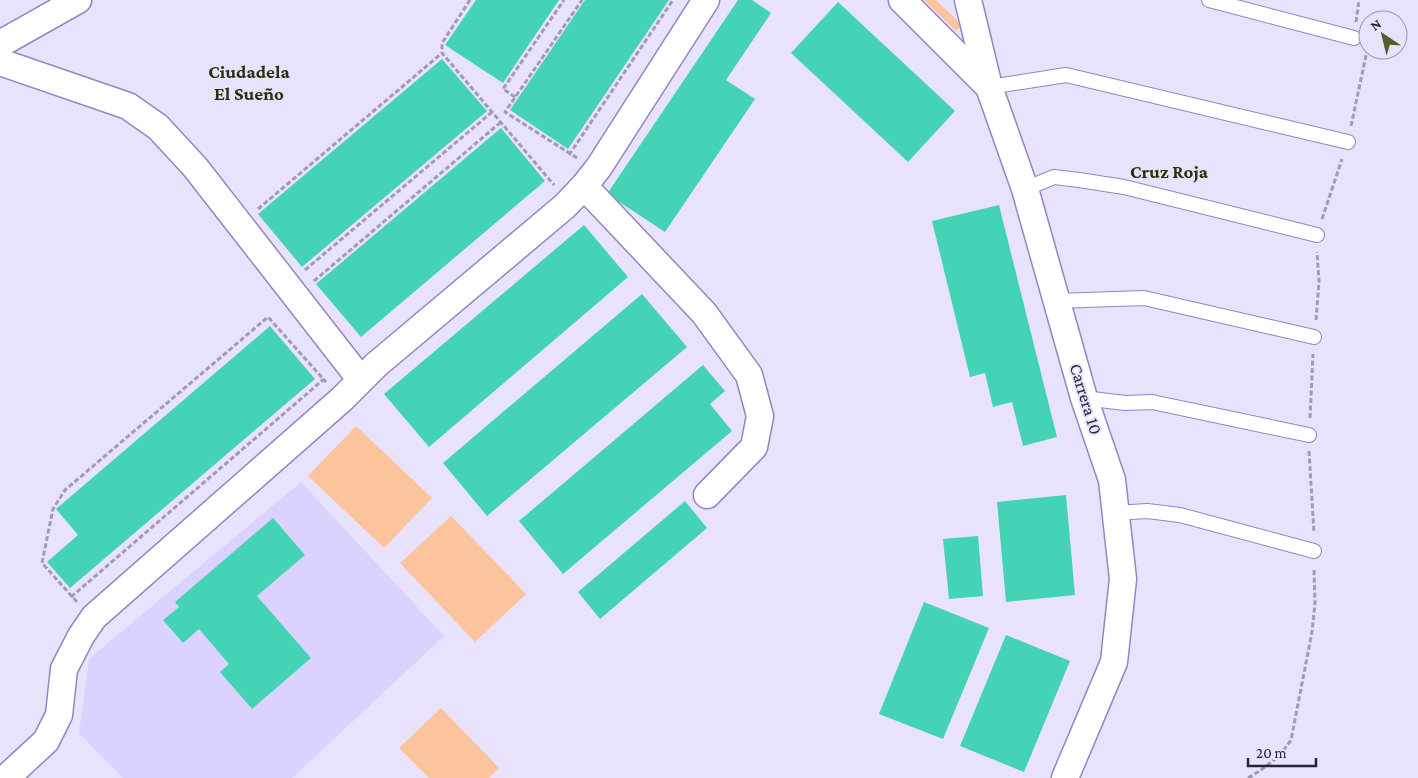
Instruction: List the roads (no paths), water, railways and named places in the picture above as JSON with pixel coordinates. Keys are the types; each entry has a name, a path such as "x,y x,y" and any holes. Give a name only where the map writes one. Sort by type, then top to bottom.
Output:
{"street":[{"path":"0,44 78,0"},
{"path":"6,778 46,741 59,715 64,669 81,636 94,617 342,399 361,380 565,206 592,177 706,0"},
{"path":"902,0 989,87"},
{"path":"952,0 970,11"},
{"name":"Carrera 10","path":"970,11 989,87 1025,189 1084,398 1112,480 1123,579 1114,662 1065,778"},
{"path":"0,62 128,106 158,127 195,167 361,380"},
{"path":"592,177 704,313 749,375 760,416 754,448 707,495"}],"lane":[{"path":"1209,0 1354,38"},
{"path":"989,87 1066,75 1348,142"},
{"path":"1025,189 1054,177 1124,187 1317,235"},
{"path":"1057,301 1144,298 1314,337"},
{"path":"1084,398 1125,403 1152,402 1308,434"},
{"path":"1116,513 1146,511 1180,515 1314,551"}],"district":[{"name":"Ciudadela El Sueño","path":"249,82"},
{"name":"Cruz Roja","path":"1169,171"}]}
